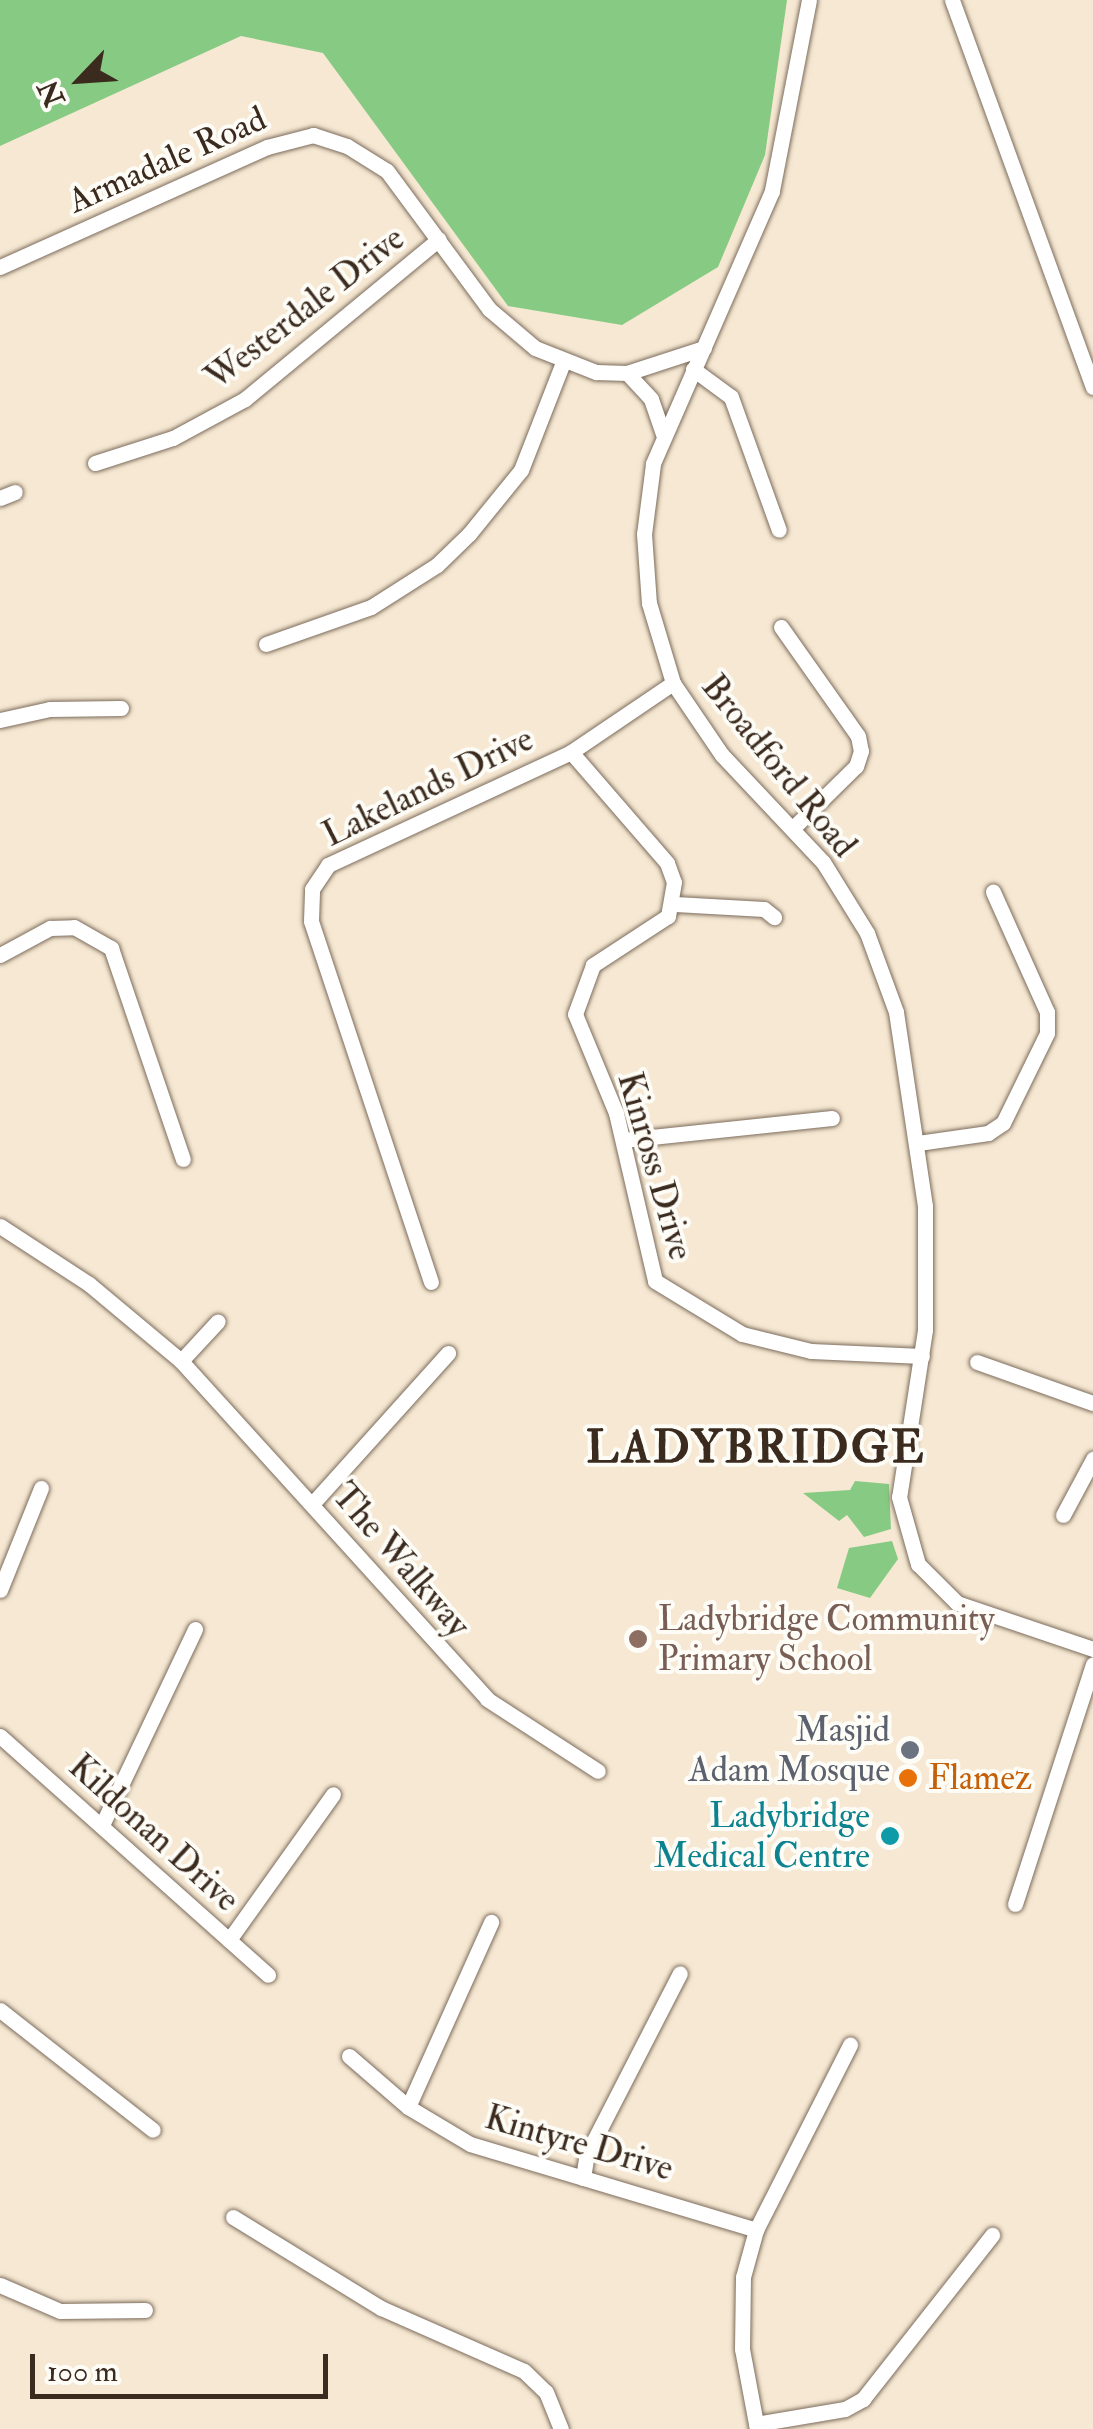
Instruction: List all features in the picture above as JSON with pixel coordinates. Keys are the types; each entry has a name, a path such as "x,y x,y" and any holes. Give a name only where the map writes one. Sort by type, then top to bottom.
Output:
{"street":[{"name":"Broadford Road","path":"809,0 772,191 663,434 646,497 645,567 673,683 722,755 794,826 846,898 883,971 906,1058 918,1143 926,1264 922,1356 900,1498 918,1564 957,1603 1093,1648"},
{"path":"952,0 1093,387"},
{"name":"Armadale Road","path":"0,267 267,148 313,135 367,156 387,171 488,309 563,362 627,373 704,348"},
{"name":"Westerdale Drive","path":"96,463 173,438 246,399 439,239"},
{"path":"266,644 371,606 458,545 521,470 563,362"},
{"path":"693,370 731,397 779,530"},
{"path":"627,373 651,399 663,434"},
{"path":"781,627 858,736 861,751 856,766 794,826"},
{"name":"Lakelands Drive","path":"431,1282 310,921 312,888 328,865 571,752 673,683"},
{"path":"0,720 50,709 121,708"},
{"path":"571,752 667,863 674,904 764,910 774,917"},
{"path":"918,1143 988,1133 1003,1124 1047,1033 1047,1012 993,892"},
{"name":"Kinross Drive","path":"674,904 655,926 593,966 576,1002 578,1026 623,1140 652,1274 661,1288 742,1334 793,1348 922,1356"},
{"path":"0,955 50,928 74,926 111,948 184,1159"},
{"path":"623,1140 832,1118"},
{"name":"The Walkway","path":"0,1226 89,1284 182,1362 487,1699 598,1771"},
{"path":"182,1362 218,1320"},
{"path":"313,1503 448,1353"},
{"path":"977,1362 1093,1403"},
{"path":"1063,1515 1093,1459"},
{"path":"0,1590 41,1488"},
{"path":"102,1825 195,1630"},
{"path":"1015,1904 1093,1664"},
{"name":"Kildonan Drive","path":"0,1736 268,1975"},
{"path":"229,1940 332,1794"},
{"path":"408,2107 491,1922"},
{"path":"583,2178 587,2154 680,1973"},
{"path":"0,2010 153,2130"},
{"path":"850,2045 756,2230 741,2309 756,2427 845,2409 863,2398 992,2236"},
{"name":"Kintyre Drive","path":"348,2056 408,2107 470,2144 756,2230"},
{"path":"234,2217 381,2308 524,2371 546,2392 561,2429"},
{"path":"0,2285 60,2311 146,2310"}],"green space":[{"path":"0,0 787,0 765,155 718,267 622,325 508,306 323,53 241,36 0,146"},
{"path":"855,1481 889,1484 891,1529 864,1537 847,1515 839,1521 803,1493 850,1490"},
{"path":"892,1541 898,1559 870,1598 837,1588 849,1548"}],"place":[{"name":"Ladybridge Community Primary School","path":"638,1639"},
{"name":"Masjid Adam Mosque","path":"910,1750"},
{"name":"Flamez","path":"908,1778"},
{"name":"Ladybridge Medical Centre","path":"890,1836"}],"district":[{"name":"LADYBRIDGE","path":"756,1449"}]}
